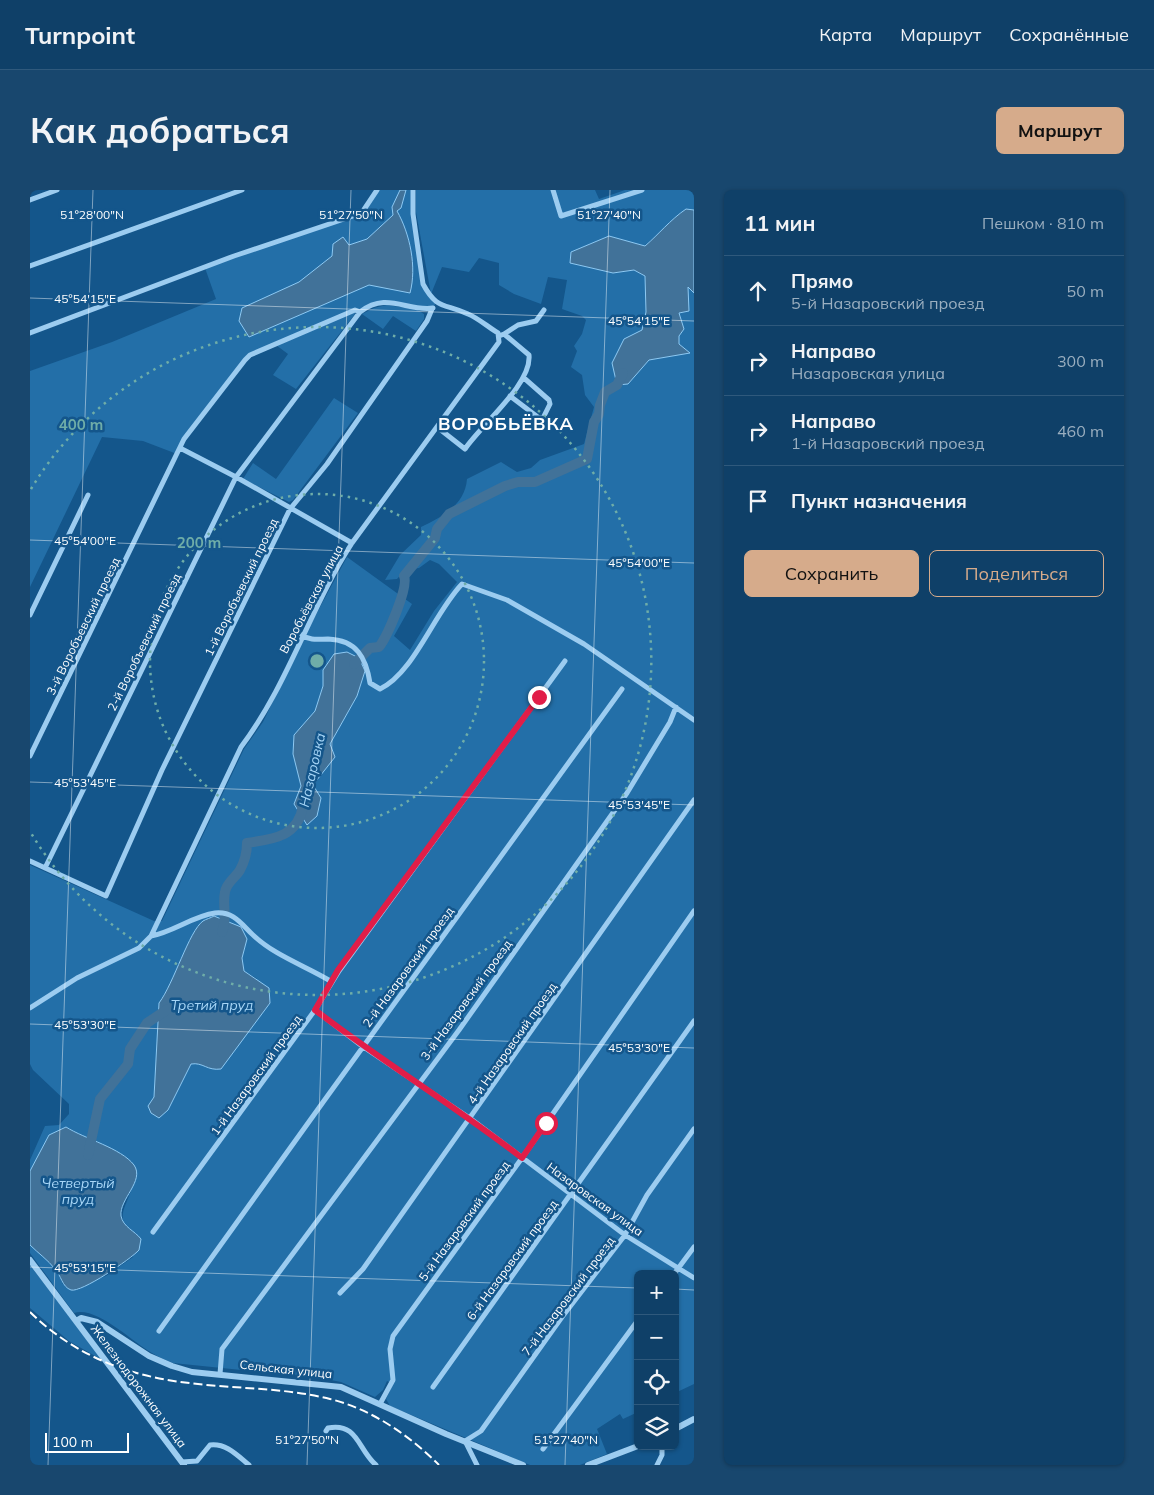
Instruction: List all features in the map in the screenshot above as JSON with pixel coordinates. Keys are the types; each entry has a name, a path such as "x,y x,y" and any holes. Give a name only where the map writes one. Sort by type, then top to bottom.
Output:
{"street":[{"path":"30,200 57,190"},
{"path":"30,266 242,190"},
{"path":"30,333 234,256 354,216 359,217 377,190"},
{"path":"413,190 413,214 423,284 436,303 469,314 529,355 530,362 524,378 465,449 437,427"},
{"path":"553,190 561,216 642,190"},
{"path":"360,312 371,303 386,302 432,309"},
{"name":"1-й Воробъевский проезд","path":"45,868 106,896 162,770 290,508 338,448 427,321 436,303"},
{"name":"3-й Воробъевский проезд","path":"30,756 184,439 250,354 355,310 360,312"},
{"path":"502,335 518,325 536,321 544,310"},
{"name":"2-й Воробъевский проезд","path":"45,868 236,477 360,312"},
{"name":"Воробьёвская улица","path":"30,1008 77,978 139,948 151,936 241,747 261,720 335,569 352,543 498,346 502,335"},
{"path":"510,396 539,418 543,418 550,404 549,400 524,378"},
{"path":"180,448 236,477 352,543"},
{"path":"30,615 88,495"},
{"path":"302,635 307,639 334,639 354,646 367,662 370,682 380,689 391,684 405,667 421,645 438,615 462,584 508,600 584,644 694,720"},
{"name":"1-й Назаровский проезд","path":"153,1232 565,661"},
{"name":"2-й Назаровский проезд","path":"159,1331 362,1046 622,689"},
{"name":"3-й Назаровский проезд","path":"220,1374 222,1349 417,1084 459,1030 627,793 676,707"},
{"name":"4-й Назаровский проезд","path":"340,1293 363,1269 471,1119 694,800"},
{"path":"30,861 45,868"},
{"name":"5-й Назаровский проезд","path":"380,1404 393,1380 390,1349 393,1336 522,1158 694,911"},
{"path":"151,936 217,912 240,920 251,934 269,948 332,982"},
{"name":"Назаровская улица","path":"315,1010 362,1046 471,1119 571,1196 626,1235 694,1278"},
{"name":"6-й Назаровский проезд","path":"433,1387 694,1021"},
{"name":"7-й Назаровский проезд","path":"465,1441 481,1431 562,1317 626,1235 647,1195 694,1129"},
{"path":"678,1268 694,1247"},
{"name":"Железнодорожная улица","path":"30,1260 183,1463"},
{"name":"Сельская улица","path":"76,1321 81,1318 97,1322 149,1356 192,1372 341,1387 522,1465"},
{"path":"543,1449 634,1325"},
{"path":"679,1427 694,1419"},
{"path":"326,1431 328,1428 338,1426 347,1429 356,1437 369,1459 376,1465"},
{"path":"465,1441 477,1465"},
{"path":"183,1463 197,1461 210,1444 218,1444 232,1450 249,1465"},
{"path":"588,1465 634,1448"},
{"path":"657,1465 662,1455 662,1450"}],"shaded area":[{"path":"377,190 413,190 423,284 436,303 432,309 385,302 360,312 355,310 355,314 296,389 273,375 288,354 276,345 250,355 184,439 177,454 143,441 102,437 30,587 30,371 112,342 216,299 205,268 342,220 359,217"},
{"path":"416,190 595,190 599,199 625,190 694,190 694,210 686,209 644,246 609,236 571,252 570,263 613,273 634,270 645,276 646,312 642,331 624,339 628,384 649,360 689,353 679,344 679,336 684,329 679,312 688,286 694,293 694,1384 679,1391 679,1270 634,1270 634,1414 623,1419 620,1414 597,1429 607,1454 580,1465 530,1465 390,1406 386,1399 393,1384 387,1381 383,1390 375,1397 341,1382 321,1378 173,1363 152,1353 104,1320 83,1312 74,1313 30,1253 30,1245 55,1268 63,1284 78,1290 93,1280 106,1276 133,1257 137,1234 125,1224 123,1219 124,1209 131,1190 126,1158 66,1127 50,1135 30,1171 30,1160 45,1126 59,1125 69,1114 69,1104 33,1070 30,1064 30,865 154,921 162,921 244,749 263,722 306,633 347,557 412,604 394,636 410,650 434,611 457,582 439,564 430,560 419,568 405,570 397,579 385,580 400,555 421,535 421,527 437,519 457,503 462,496 467,479 501,462 517,472 531,468 540,460 584,444 594,407 585,395 582,375 571,367 577,351 574,346 582,334 586,320 582,316 562,309 567,280 548,277 541,304 514,294 499,285 499,263 479,258 469,272 442,267 431,294 416,212","holes":["323,670 365,672 357,696 330,744 335,757 294,804 301,786 293,754 294,735 315,711 323,686","247,939 242,958 244,971 256,978 270,1003 258,1019 205,1066 197,1063 191,1064 168,1110 148,1106 154,1097 159,1003 178,971"]},
{"path":"386,305 416,309 424,314 424,319 416,331 393,316 383,329 362,314"},
{"path":"334,398 358,413 293,500 289,502 243,479 253,463 276,479"},
{"path":"30,1265 102,1360 69,1341 30,1308"}],"water":[{"path":"400,190 406,190 401,208 397,211 406,230 411,251 413,272 410,293 369,285 249,337 239,321 242,308 299,282 332,256 333,244 343,237 349,245 367,239 393,215 392,207"},
{"path":"686,209 694,210 694,293 688,287 689,311 679,313 684,329 679,336 679,344 690,353 649,360 628,384 617,385 612,363 624,339 642,330 646,312 645,276 634,270 613,273 570,263 571,252 609,236 645,246"},
{"path":"347,652 359,658 365,671 357,696 330,744 335,757 313,785 321,798 317,816 307,825 294,804 301,786 293,754 294,735 315,711 323,686 323,670 334,654"},
{"name":"Третий пруд","path":"214,916 241,927 247,939 242,958 244,971 269,988 270,1003 221,1069 191,1064 168,1110 159,1118 151,1113 148,1106 154,1097 159,1003 192,935 203,921"},
{"name":"Четвертый пруд","path":"66,1127 121,1154 134,1165 137,1171 134,1184 121,1210 121,1216 127,1226 141,1239 139,1250 95,1281 76,1290 68,1288 52,1266 30,1245 30,1171 49,1135"}],"waterway":[{"name":"Назаровка","path":"354,664 370,648 379,647 383,642 400,601 405,582 404,576 435,538 437,529 449,514 505,486 518,482 535,482 587,459 594,422 599,414 605,392 617,385 623,373"},
{"name":"Назаровка","path":"222,932 225,921 224,897 226,889 242,867 247,843 283,835 296,824 303,806"},
{"name":"Назаровка","path":"88,1155 100,1099 128,1064 130,1049 147,1023 168,1009"}],"railway":[{"path":"30,1312 67,1342 108,1363 129,1371 174,1381 314,1395 345,1403 389,1424 415,1443 439,1465"}],"district":[{"name":"ВОРОБЬЁВКА","path":"506,423"}],"route":[{"path":"539,697 338,970 315,1010 362,1046 471,1119 522,1158 546,1123"}]}
